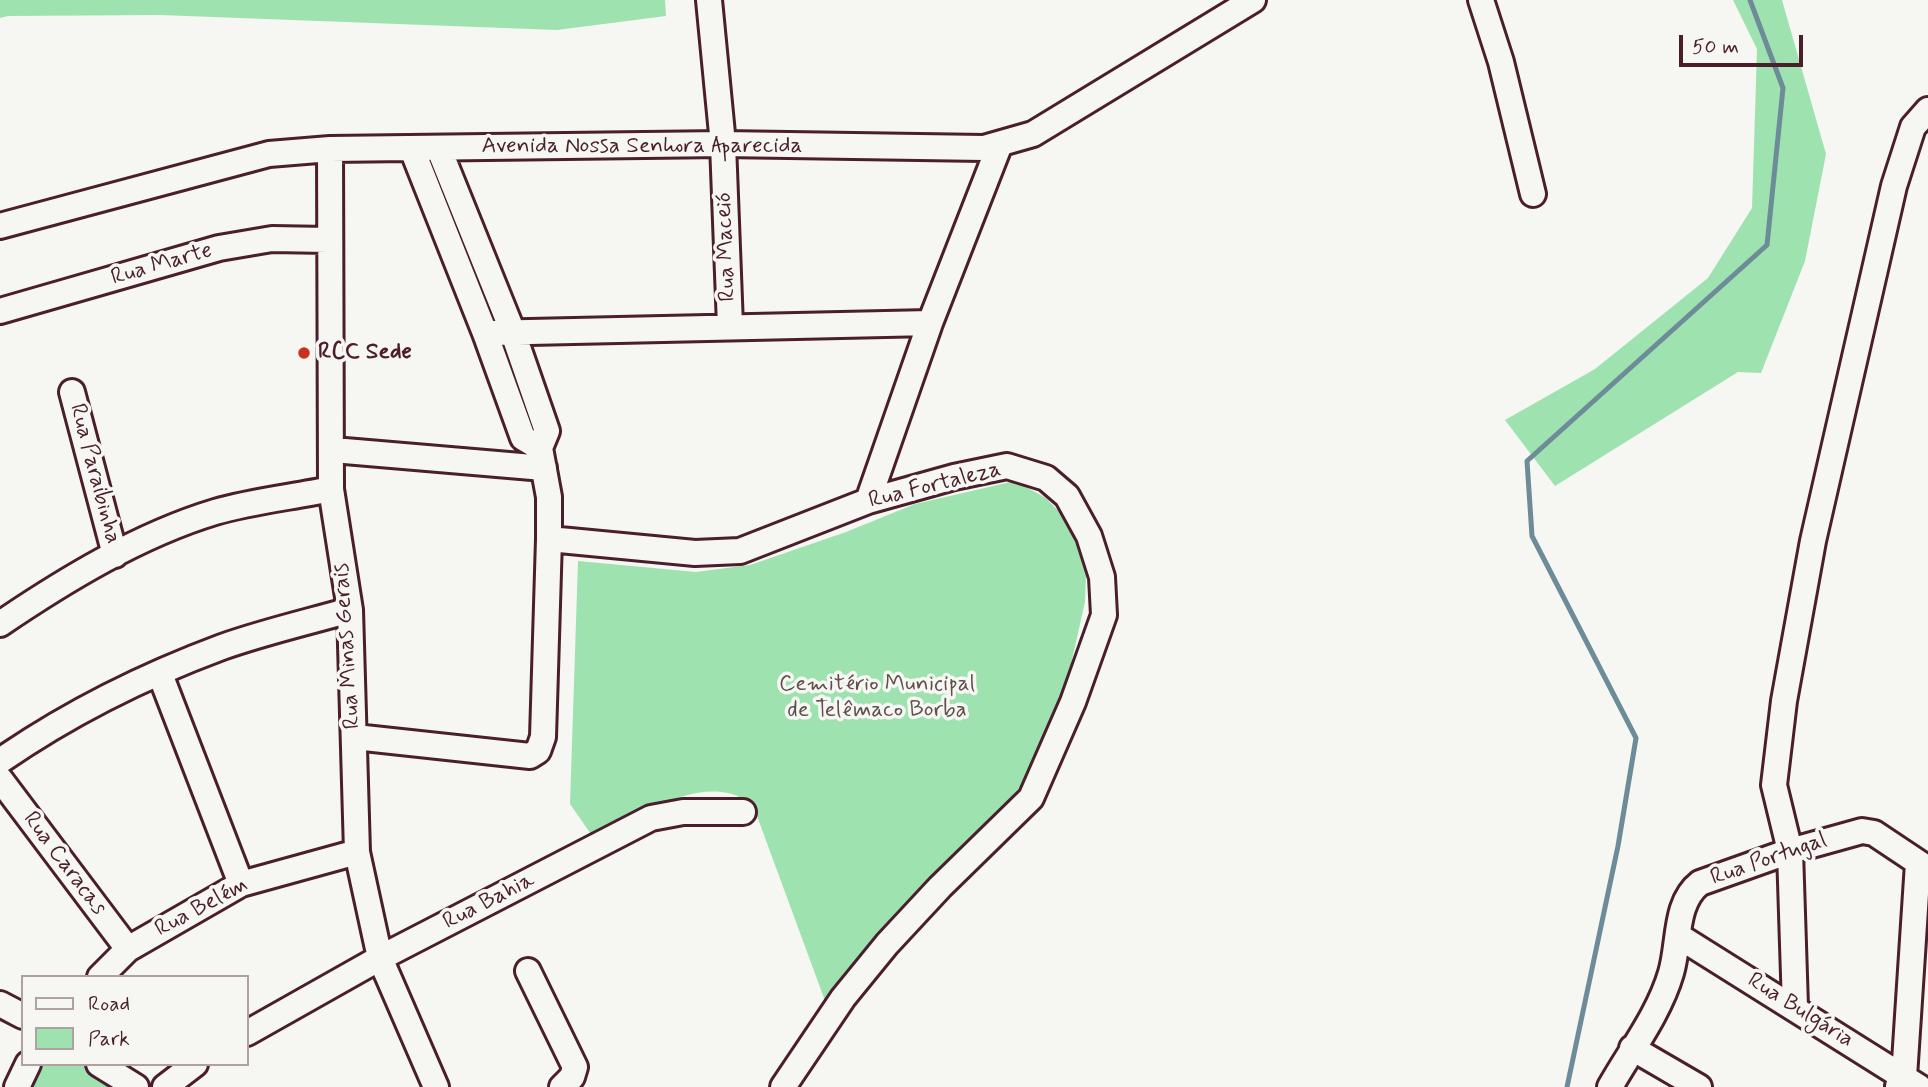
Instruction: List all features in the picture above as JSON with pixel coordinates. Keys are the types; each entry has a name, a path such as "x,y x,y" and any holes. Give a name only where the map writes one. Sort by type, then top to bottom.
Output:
{"street":[{"name":"Rua Maceió","path":"709,0 723,144 730,326"},
{"name":"Avenida Nossa Senhora Aparecida","path":"0,226 269,154 330,149 723,144 984,148 1033,134 1253,0"},
{"path":"1481,0 1500,62 1533,194"},
{"path":"1794,1007 1790,851 1774,785 1784,701 1813,541 1894,186 1913,127 1928,110"},
{"path":"868,501 929,323 1000,144"},
{"name":"Rua Minas Gerais","path":"330,149 328,240 331,489 350,610 357,852 380,958 436,1087"},
{"path":"412,149 485,333 523,438 542,458"},
{"path":"355,737 530,756 538,751 543,737 549,539 542,458 547,434 545,422 512,330 439,149"},
{"name":"Rua Marte","path":"0,311 219,248 272,239 328,240"},
{"path":"485,333 512,330 929,323"},
{"name":"Rua Paraibinha","path":"72,392 115,555"},
{"path":"332,450 542,458"},
{"name":"Rua Fortaleza","path":"549,539 695,553 740,551 868,501 954,477 1007,466 1046,478 1067,496 1089,536 1102,577 1104,615 1073,702 1031,797 909,919 843,998 783,1087"},
{"path":"0,624 115,555 215,512 331,489"},
{"path":"0,761 103,699 160,674 223,647 350,610"},
{"path":"160,674 241,884"},
{"name":"Rua Caracas","path":"0,779 128,949"},
{"name":"Rua Bahia","path":"248,1031 380,958 651,818 683,812 743,812"},
{"name":"Rua Portugal","path":"1610,1087 1658,1007 1671,974 1680,937 1683,903 1690,891 1700,883 1790,851 1862,831 1874,832 1923,866"},
{"name":"Rua Belém","path":"102,975 128,949 241,884 357,852"},
{"path":"1907,1084 1923,866"},
{"name":"Rua Bulgária","path":"1680,937 1794,1007 1907,1084"},
{"path":"528,971 575,1067 572,1077 562,1087"},
{"path":"0,1004 21,1015"},
{"path":"1632,1048 1699,1087"},
{"path":"17,1087 27,1066"},
{"path":"102,1066 135,1087"},
{"path":"166,1087 192,1066"}],"green space":[{"path":"0,0 665,0 666,16 557,30 160,15 0,18"},
{"path":"1733,0 1782,0 1826,154 1805,261 1761,373 1738,372 1555,486 1505,420 1595,369 1708,278 1752,208 1757,49"},
{"name":"Cemitério Municipal de Telêmaco Borba","path":"1015,481 1046,498 1064,517 1080,552 1086,575 1085,602 1064,695 1021,786 828,1009 757,816 745,800 726,793 687,795 646,810 593,837 570,804 578,561 696,572 750,565 846,532 915,504"},
{"path":"37,1066 87,1066 120,1087 23,1087"}],"waterway":[{"path":"1567,1087 1618,846 1636,738 1532,536 1527,461 1767,245 1783,88 1750,0"}],"place":[{"name":"RCC Sede","path":"304,353"}]}
